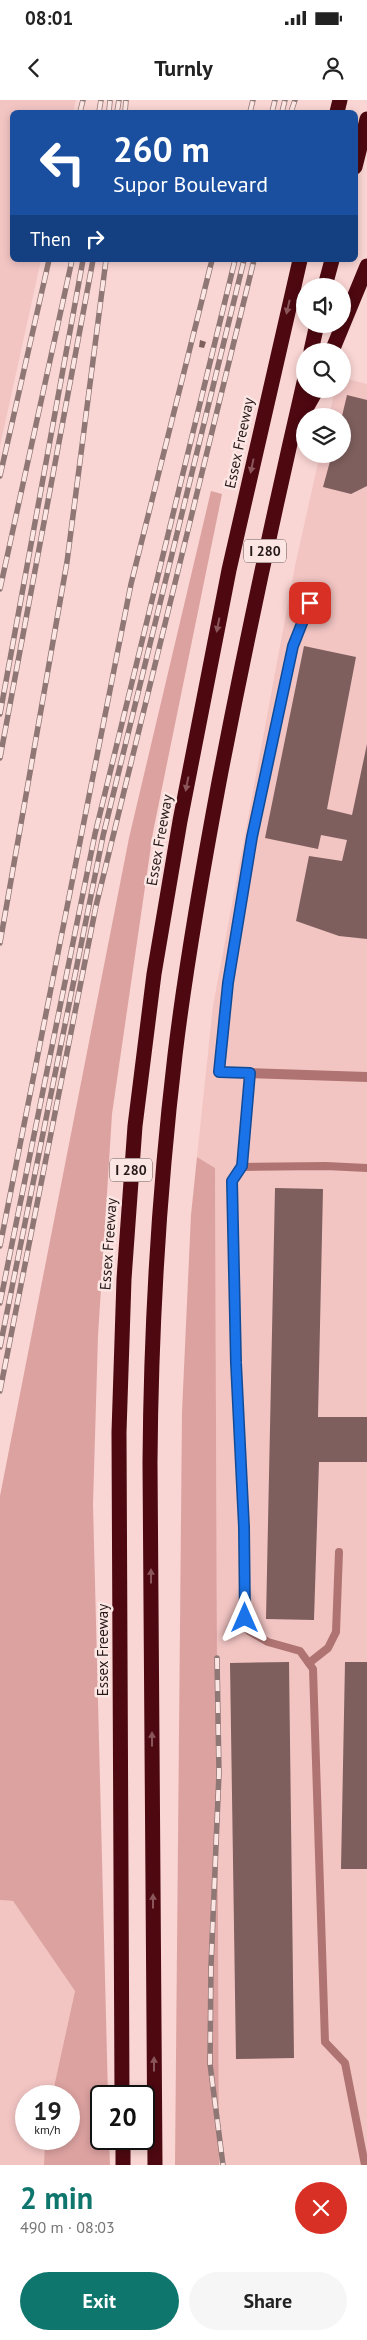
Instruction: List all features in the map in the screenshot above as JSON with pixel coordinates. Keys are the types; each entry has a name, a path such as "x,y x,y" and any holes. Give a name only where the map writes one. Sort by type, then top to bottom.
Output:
{"highway":[{"path":"358,156 367,119"},
{"name":"Essex Freeway","path":"122,2085 119,1389 126,1240 135,1126 153,982 180,821 229,570 300,262"},
{"path":"327,278 331,262"},
{"path":"335,343 367,266"},
{"name":"I 280","path":"155,2165 150,1454 152,1352 160,1207 175,1052 198,900 244,653 300,398"},
{"path":"292,433 312,398"},
{"path":"123,2150 123,2165"}],"street":[{"path":"250,1073 367,1077"}],"lane":[{"path":"315,589 293,646 252,837 228,983 219,1072 250,1073 242,1166 232,1181 236,1363 244,1527 245,1618 249,1630 268,1642 300,1651 313,1669 326,2042 344,2063 365,2165"},
{"path":"242,1166 367,1168"},
{"path":"308,1663 328,1648 336,1632 338,1552"}],"shaded area":[{"path":"0,100 76,100 74,110 10,110 10,262 41,262 0,446"},
{"path":"351,380 367,384 367,2165 219,2165 215,1168 197,1157 213,1006 295,566 318,463 351,463 351,408 331,408 333,398 351,398"},
{"path":"211,491 222,494 153,832 112,1114 98,1336 93,1504 108,2085 90,2085 90,2150 109,2150 110,2165 44,2165 45,2150 80,2150 80,2085 54,2085 75,1991 13,1901 0,1900 0,1496 129,838"},
{"path":"197,1157 215,1168 219,2165 175,2165 182,1412 191,1215"},
{"path":"0,1900 13,1901 75,1991 54,2085 15,2085 15,2150 45,2150 44,2165 0,2165"}],"building":[{"path":"200,340 206,342 204,348 199,347"},
{"path":"351,396 367,400 367,486 351,494 323,487 330,463 351,463 351,408 344,408 346,398 351,398"},
{"path":"304,646 356,657 327,809 352,815 367,744 367,939 339,936 296,921 309,856 342,861 347,840 321,835 318,849 265,838"},
{"path":"275,1188 323,1189 318,1417 367,1417 367,1462 319,1462 314,1620 266,1619"},
{"path":"289,1662 294,2058 236,2059 230,1663"},
{"path":"345,1662 367,1662 367,1869 341,1869"}],"railway":[{"path":"80,110 83,100"},
{"path":"99,110 101,100"},
{"path":"109,110 110,100"},
{"path":"117,110 119,100"},
{"path":"125,110 126,100"},
{"path":"250,110 253,100"},
{"path":"272,110 275,100"},
{"path":"282,110 285,100"},
{"path":"292,110 295,100"},
{"path":"0,476 49,262"},
{"path":"0,589 72,262"},
{"path":"0,714 83,262"},
{"path":"0,758 93,262"},
{"path":"0,943 67,562 106,262"},
{"path":"0,1246 131,584 212,262"},
{"path":"0,1303 95,834 235,262"},
{"path":"0,1347 103,836 244,262"},
{"path":"0,1391 96,906 254,262"},
{"path":"217,1658 219,1773 211,1966 210,2064 223,2165"}],"route":[{"path":"245,1618 244,1527 236,1363 232,1181 242,1166 250,1073 219,1072 228,983 252,837 293,646 310,603"}]}
